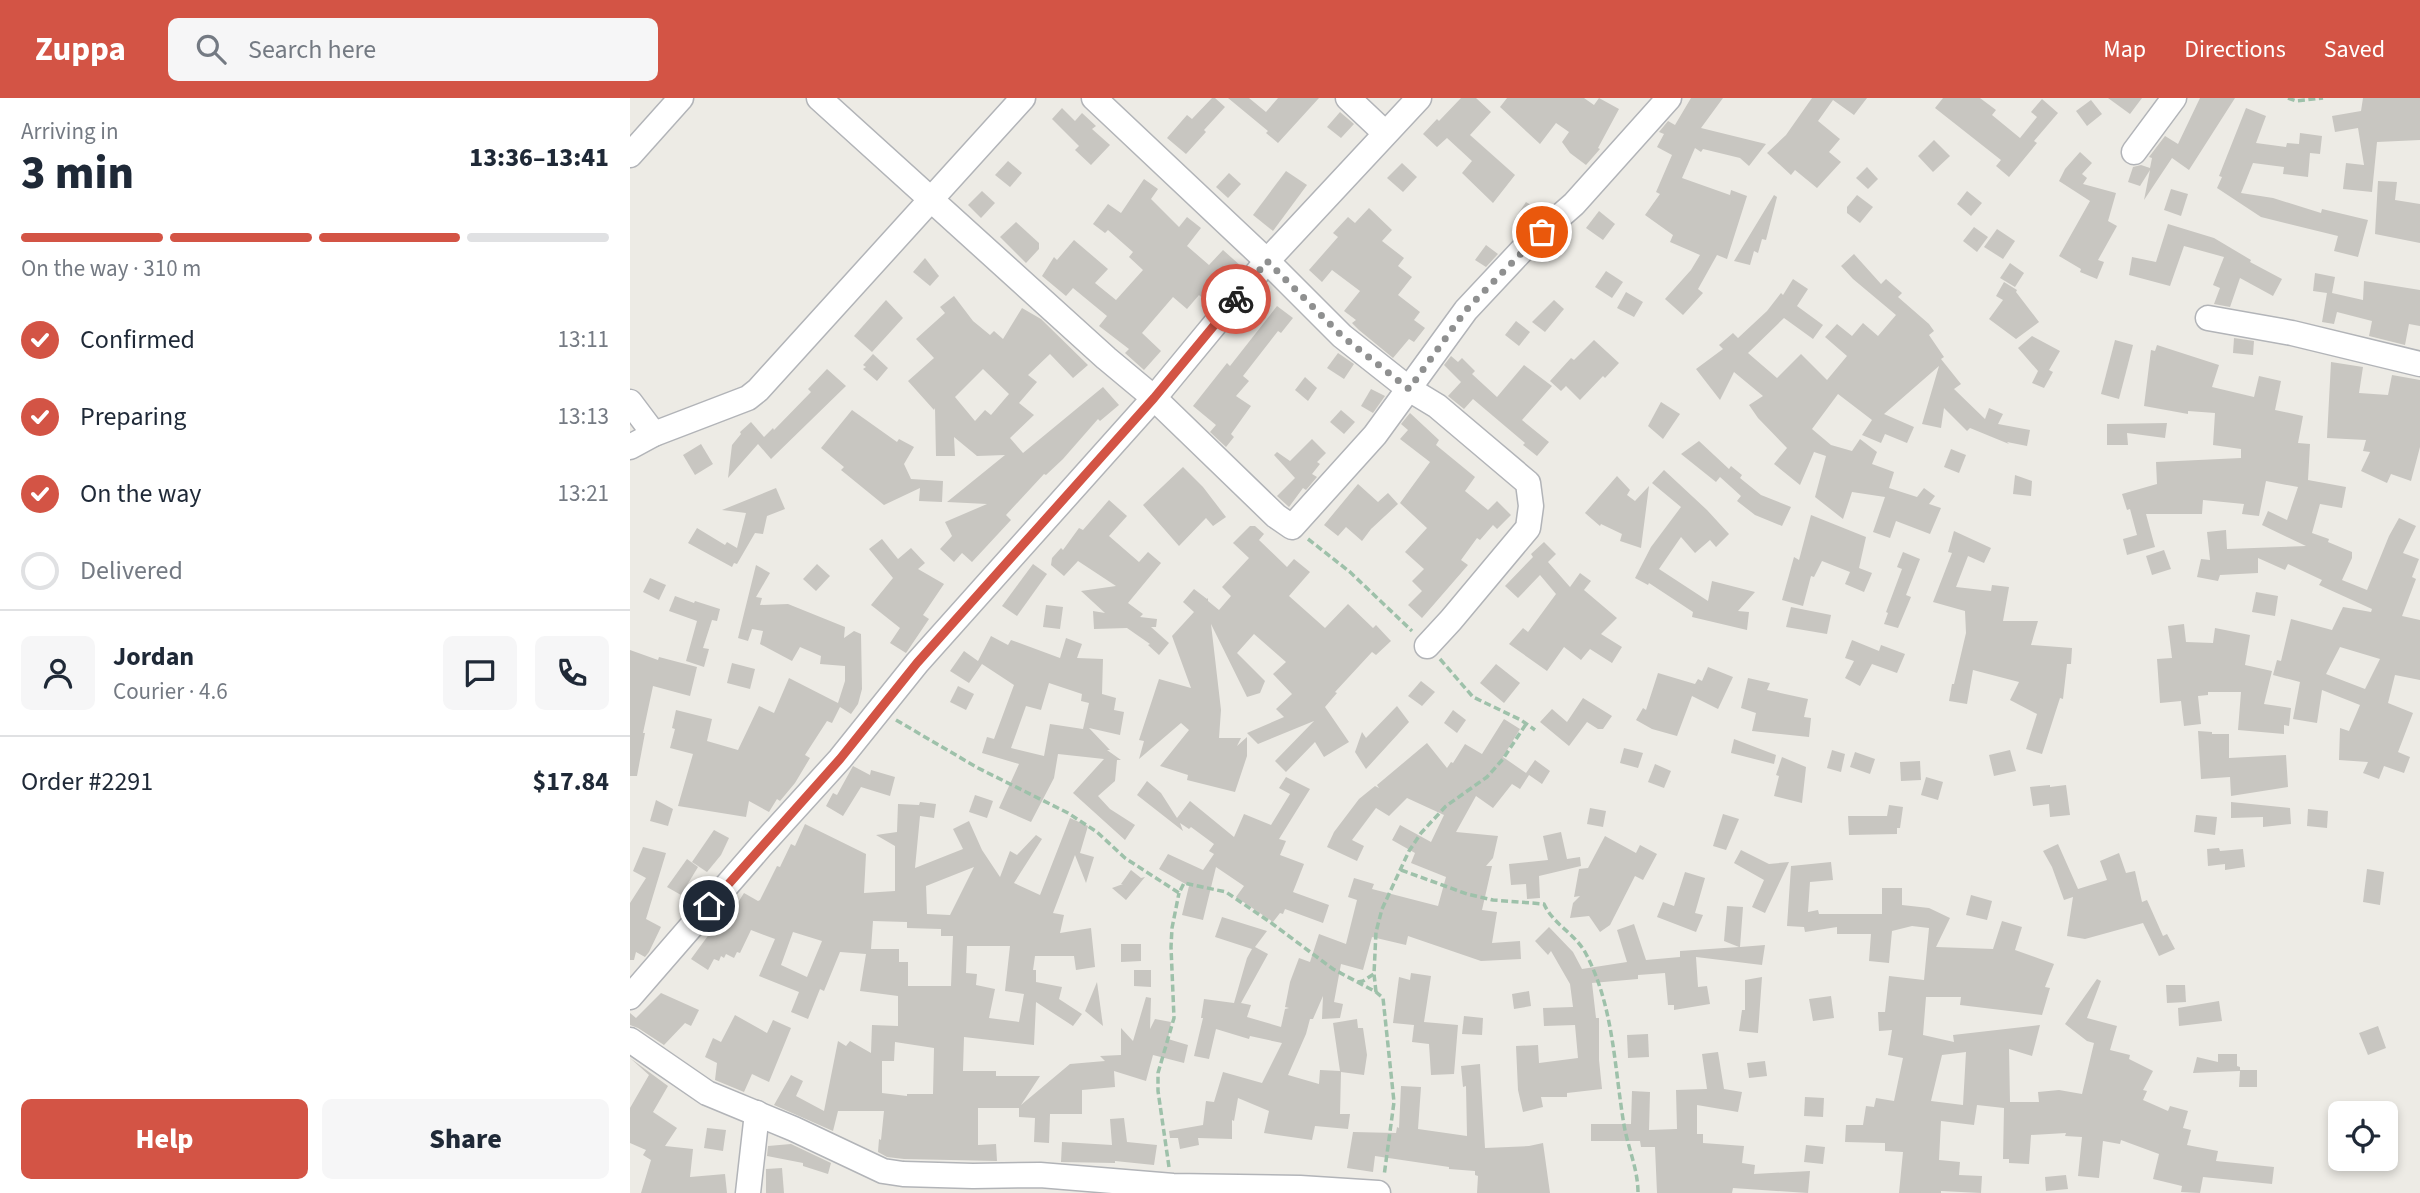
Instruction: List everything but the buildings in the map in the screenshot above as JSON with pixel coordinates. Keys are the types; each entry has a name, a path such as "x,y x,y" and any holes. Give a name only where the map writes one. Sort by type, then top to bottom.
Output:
{"street":[{"path":"630,155 681,98"},
{"path":"819,98 1154,398 1276,516 1292,527 1375,435 1480,294 1526,246 1574,204 1669,98"},
{"path":"630,447 654,434 748,398 758,390 1023,98"},
{"path":"1094,98 1267,261 1342,336 1409,389 1437,406 1528,483 1531,506 1528,528 1427,646"},
{"path":"1348,98 1385,133"},
{"path":"630,998 840,759 917,663 1154,398 1267,261 1419,98"},
{"path":"2134,152 2174,98"},
{"path":"2208,318 2292,333 2420,363"},
{"path":"630,402 654,434"},
{"path":"630,1040 707,1093 883,1171 973,1176 1040,1175 1173,1186 1381,1187"},
{"path":"748,1193 757,1113"}],"path":[{"path":"2288,98 2296,101 2323,98"},
{"path":"879,710 978,768 1068,813 1097,832 1125,858 1179,893"},
{"path":"1376,992 1376,932 1382,909 1409,851 1421,833 1446,806 1487,777 1527,724"},
{"path":"1401,870 1480,897 1544,904 1555,922 1574,936 1584,951 1602,994 1637,1193"},
{"path":"1173,1186 1166,1152 1158,1073 1174,1018 1171,928 1184,883 1226,892 1333,970 1383,998 1385,1038 1394,1102 1381,1187"},
{"path":"1355,982 1363,981 1374,974"}],"way so far":[{"path":"1236,299 1267,261 1342,336 1409,389 1466,310 1542,232"}],"route":[{"path":"709,906 840,759 917,663 1154,398 1236,299"}]}
